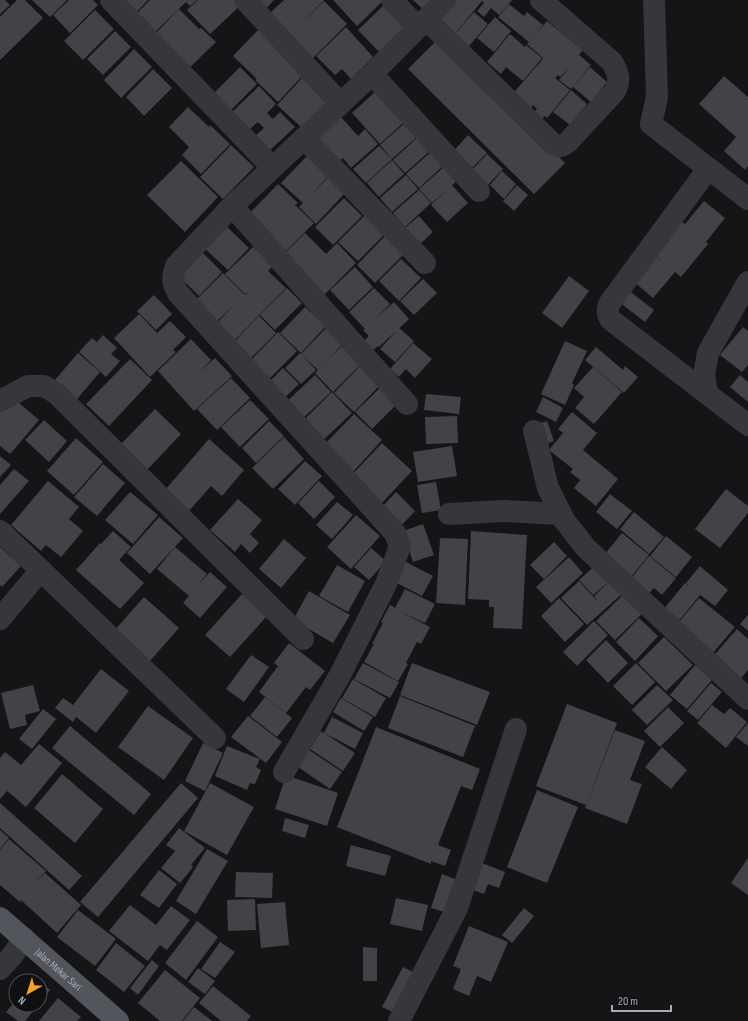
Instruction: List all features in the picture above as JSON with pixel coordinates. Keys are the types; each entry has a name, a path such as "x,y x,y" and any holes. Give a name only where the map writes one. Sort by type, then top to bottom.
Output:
{"main road":[{"name":"Jalan Mekar Sari","path":"0,918 118,1021"}],"street":[{"path":"112,0 272,167"},
{"path":"245,0 340,103"},
{"path":"392,0 422,24 551,142 559,147 568,142 615,91 619,78 617,70 612,62 540,0"},
{"path":"284,772 340,675 386,584 400,546 395,533 178,293 173,285 172,275 176,266 232,206 372,74 445,0"},
{"path":"654,0 657,97 651,124 748,199"},
{"path":"372,74 479,191"},
{"path":"304,138 425,263"},
{"path":"708,168 609,304 607,311 611,320 748,425"},
{"path":"232,206 407,404"},
{"path":"707,393 704,375 708,353 748,282"},
{"path":"0,401 28,386 44,386 57,394 303,639"},
{"path":"534,431 548,488 564,520 586,548 748,699"},
{"path":"449,514 504,511 561,514"},
{"path":"0,531 216,738"},
{"path":"0,619 41,570"},
{"path":"399,1021 457,908 516,729"},
{"path":"0,969 12,956 24,938"}],"building":[{"path":"0,0 5,0 10,5 0,14"},
{"path":"17,0 25,0 43,18 0,60 0,17"},
{"path":"32,0 67,0 50,17"},
{"path":"69,0 93,0 98,5 70,33 53,15"},
{"path":"112,0 148,0 131,18"},
{"path":"150,0 197,0 190,6 186,2 152,35 133,17"},
{"path":"198,0 240,0 243,3 210,34 187,10"},
{"path":"253,0 274,0 265,10"},
{"path":"284,0 324,0 300,25 324,1 347,24 311,60 270,13"},
{"path":"333,0 384,0 357,26"},
{"path":"413,0 438,0 426,12"},
{"path":"449,0 512,0 499,15 491,8 484,17 477,11 484,3 482,1 453,36 433,19"},
{"path":"386,3 409,28 381,54 358,30"},
{"path":"509,4 524,16 527,12 543,25 530,41 547,21 583,50 579,55 591,65 571,89 559,80 570,67 560,77 558,75 555,78 570,90 547,118 545,116 538,123 531,116 537,109 533,105 527,112 509,98 543,58 527,44 529,42 498,17"},
{"path":"179,9 199,29 201,28 216,42 183,74 153,36"},
{"path":"95,10 114,29 83,60 64,41"},
{"path":"474,12 488,24 469,46 455,34"},
{"path":"495,17 511,31 494,52 477,38"},
{"path":"261,27 306,72 278,102 233,56"},
{"path":"346,27 373,57 351,79 342,69 335,75 316,56"},
{"path":"115,31 131,47 103,75 87,59"},
{"path":"510,34 525,47 526,45 542,58 523,81 506,67 501,74 487,62"},
{"path":"439,38 565,163 534,194 408,69"},
{"path":"134,49 152,67 121,98 104,80"},
{"path":"240,67 257,84 225,116 208,99"},
{"path":"590,67 607,82 591,102 573,87"},
{"path":"153,69 172,88 144,116 126,97"},
{"path":"724,76 748,97 748,166 745,170 724,151 736,137 699,104"},
{"path":"302,78 327,102 302,128 277,105"},
{"path":"259,86 276,104 267,113 273,119 280,112 295,127 269,151 255,136 264,128 258,122 248,131 231,113"},
{"path":"571,90 587,104 570,125 553,112"},
{"path":"375,92 403,123 380,144 352,113"},
{"path":"188,107 230,144 201,174 182,155 189,147 169,127"},
{"path":"341,117 358,136 365,129 378,144 351,168 343,158 337,163 316,140"},
{"path":"406,122 418,136 392,159 380,145"},
{"path":"468,135 487,153 468,172 450,155"},
{"path":"419,136 431,150 405,173 393,160"},
{"path":"231,145 254,167 223,199 200,177"},
{"path":"379,146 392,159 366,183 353,169"},
{"path":"432,151 444,165 419,188 406,174"},
{"path":"487,154 503,169 486,187 470,172"},
{"path":"307,156 327,177 308,198 329,176 346,192 316,224 299,207 303,203 281,183"},
{"path":"392,160 404,174 379,197 367,183"},
{"path":"181,161 218,197 185,232 147,195"},
{"path":"445,166 458,180 432,203 419,189"},
{"path":"502,171 516,184 504,199 490,185"},
{"path":"406,175 418,189 392,212 380,198"},
{"path":"278,184 298,203 295,205 314,223 284,253 246,217"},
{"path":"452,185 468,203 447,222 431,205"},
{"path":"517,185 528,195 514,211 503,201"},
{"path":"419,190 431,203 405,227 393,213"},
{"path":"344,198 362,216 333,245 315,227"},
{"path":"704,201 725,218 706,242 708,244 681,277 675,272 653,298 632,280 653,254 665,264 655,255 682,222 685,224"},
{"path":"365,215 385,234 358,261 338,242"},
{"path":"419,216 433,232 419,245 405,228"},
{"path":"225,225 249,248 228,270 203,247"},
{"path":"305,233 326,254 337,243 356,263 323,296 283,255"},
{"path":"385,236 403,255 375,283 357,265"},
{"path":"253,247 273,266 268,271 286,288 230,345 213,327 233,306 217,321 196,300 223,273 245,295 249,291 245,294 225,274"},
{"path":"200,250 222,272 199,296 177,274"},
{"path":"401,259 421,278 399,301 379,281"},
{"path":"355,267 373,287 349,310 330,290"},
{"path":"569,276 589,291 562,328 542,313"},
{"path":"423,279 437,293 414,315 400,301"},
{"path":"287,288 302,303 275,330 260,315"},
{"path":"374,288 390,304 375,319 394,302 409,319 379,347 378,346 373,350 364,341 369,336 363,330 365,329 349,312"},
{"path":"628,290 654,310 645,322 619,302"},
{"path":"154,295 172,314 156,330 137,311"},
{"path":"305,307 326,326 301,353 280,333"},
{"path":"139,314 157,333 170,321 186,337 173,350 176,352 150,377 114,338"},
{"path":"259,316 276,333 247,362 231,345"},
{"path":"327,327 344,343 321,366 343,345 361,364 333,392 315,373 318,370 301,354"},
{"path":"743,327 748,331 748,365 742,372 720,355"},
{"path":"399,328 414,341 395,362 380,349"},
{"path":"278,332 297,351 270,378 265,373 262,377 248,363"},
{"path":"103,335 117,348 111,354 120,361 106,377 79,352 92,338 97,342"},
{"path":"191,339 211,360 199,372 215,358 232,376 194,411 158,371"},
{"path":"565,341 587,351 572,383 574,385 565,405 541,394"},
{"path":"413,343 432,359 415,378 406,369 399,377 390,369"},
{"path":"596,347 623,370 625,366 638,377 624,393 585,360"},
{"path":"78,353 100,372 77,399 55,380"},
{"path":"300,353 316,370 301,384 285,368"},
{"path":"130,359 152,380 109,426 86,404"},
{"path":"361,365 381,384 354,412 334,393"},
{"path":"593,367 622,392 594,424 575,408 584,397 574,388"},
{"path":"283,368 299,384 281,401 265,386"},
{"path":"315,375 331,392 299,422 283,405"},
{"path":"740,375 748,382 748,402 730,387"},
{"path":"231,378 250,398 217,430 197,409"},
{"path":"384,384 400,401 372,429 355,412"},
{"path":"332,392 352,413 318,445 299,425"},
{"path":"426,394 461,397 459,414 424,410"},
{"path":"12,397 39,420 10,454 0,446 0,411"},
{"path":"543,397 563,408 556,422 536,412"},
{"path":"250,400 269,419 240,447 221,427"},
{"path":"155,409 181,434 147,470 120,445"},
{"path":"572,412 597,433 583,450 618,479 596,506 574,488 580,480 570,472 573,469 549,450 563,433 558,429"},
{"path":"354,414 382,440 352,473 323,446"},
{"path":"457,416 458,443 426,444 425,417"},
{"path":"44,420 67,441 49,462 25,440"},
{"path":"269,421 284,436 256,463 242,448"},
{"path":"547,421 554,441 543,445 537,424"},
{"path":"284,437 304,459 273,489 252,468"},
{"path":"76,438 103,462 74,495 47,471"},
{"path":"209,439 244,470 222,496 211,486 189,511 165,490"},
{"path":"382,443 412,471 379,506 349,478"},
{"path":"452,446 457,476 418,482 413,452"},
{"path":"0,456 11,465 0,477"},
{"path":"305,461 322,476 295,505 278,489"},
{"path":"103,464 125,483 97,516 74,497"},
{"path":"14,469 29,481 0,514 0,485"},
{"path":"48,481 79,507 69,519 83,531 61,557 46,545 41,551 11,525"},
{"path":"319,481 335,497 314,519 298,503"},
{"path":"436,482 441,510 422,513 417,485"},
{"path":"726,489 748,506 748,513 720,548 695,529"},
{"path":"130,492 158,515 133,544 105,520"},
{"path":"396,492 415,511 399,528 379,510"},
{"path":"610,494 632,511 617,529 596,512"},
{"path":"238,499 262,520 250,534 259,543 250,553 241,544 235,552 210,530"},
{"path":"337,502 353,515 332,539 316,525"},
{"path":"634,512 664,537 649,554 620,529"},
{"path":"356,515 380,536 351,569 327,547"},
{"path":"159,517 183,538 150,574 127,553"},
{"path":"423,524 434,555 413,562 403,531"},
{"path":"113,531 131,547 119,560 144,583 120,609 76,570"},
{"path":"471,531 527,535 522,629 493,628 494,607 489,607 489,600 468,599"},
{"path":"622,533 649,555 631,577 604,555"},
{"path":"666,536 692,557 676,577 650,556"},
{"path":"440,538 468,539 465,605 436,603"},
{"path":"284,539 306,558 281,588 259,569"},
{"path":"554,542 567,556 544,579 530,565"},
{"path":"0,547 21,566 2,587 0,585"},
{"path":"175,547 207,574 195,588 210,572 227,587 200,618 183,603 189,596 157,569"},
{"path":"371,548 386,561 369,580 354,567"},
{"path":"649,556 676,578 662,595 654,588 648,594 630,580"},
{"path":"569,557 583,573 551,603 536,587"},
{"path":"404,561 433,576 422,596 393,581"},
{"path":"597,564 611,580 593,595 579,580"},
{"path":"337,565 365,581 348,612 319,596"},
{"path":"700,566 728,590 715,606 700,595 677,623 662,611 685,583 691,588 686,583"},
{"path":"611,580 623,593 587,625 561,598 579,581 598,602 594,596"},
{"path":"405,589 435,604 425,623 401,612 430,627 421,644 417,642 406,663 408,664 398,681 364,662 374,644 372,644 390,605 395,608"},
{"path":"309,591 350,615 333,643 293,620"},
{"path":"242,594 267,616 230,657 205,635"},
{"path":"623,595 642,614 615,640 596,621"},
{"path":"144,597 179,628 149,662 114,631"},
{"path":"559,598 584,624 565,642 541,616"},
{"path":"699,598 735,627 712,654 678,623"},
{"path":"748,615 748,631 740,624"},
{"path":"639,618 658,636 635,661 616,642"},
{"path":"594,621 608,635 577,666 563,652"},
{"path":"737,629 748,639 748,670 737,683 710,660"},
{"path":"664,637 693,665 666,691 638,663"},
{"path":"606,640 628,663 608,683 586,660"},
{"path":"289,643 325,671 310,690 306,687 286,713 259,692 278,666 274,663"},
{"path":"251,655 269,667 244,702 226,689"},
{"path":"363,663 399,682 390,698 354,679"},
{"path":"412,663 490,692 477,725 400,695"},
{"path":"636,663 655,682 632,705 613,686"},
{"path":"695,665 712,680 687,709 670,695"},
{"path":"101,669 129,691 96,733 76,717 73,722 55,708 63,698 73,705"},
{"path":"353,679 386,698 375,717 342,698"},
{"path":"711,683 722,692 698,720 687,711"},
{"path":"33,685 40,711 25,715 27,725 10,729 1,693"},
{"path":"657,685 673,700 647,725 632,710"},
{"path":"400,696 475,726 463,757 388,728"},
{"path":"265,697 292,718 277,737 250,716"},
{"path":"341,698 373,717 364,731 333,712"},
{"path":"567,704 617,723 586,805 536,786"},
{"path":"712,705 724,714 730,708 747,722 726,748 697,723"},
{"path":"148,706 193,738 164,780 118,747"},
{"path":"668,707 684,723 660,747 644,731"},
{"path":"43,709 56,719 32,749 19,739"},
{"path":"248,716 282,742 266,763 231,737"},
{"path":"332,717 363,733 355,749 324,733"},
{"path":"748,723 748,746 736,737"},
{"path":"70,726 151,794 134,815 52,748"},
{"path":"376,727 480,769 472,790 461,786 438,845 451,850 445,866 431,861 431,864 337,827"},
{"path":"615,730 645,741 630,780 642,784 627,824 585,808"},
{"path":"321,731 355,753 343,771 310,749"},
{"path":"203,743 223,753 205,791 185,781"},
{"path":"39,744 62,763 26,807 7,791 0,799 0,758 5,752 21,765"},
{"path":"227,746 260,759 256,767 261,770 255,784 250,783 247,790 215,776"},
{"path":"662,747 687,770 671,789 645,767"},
{"path":"309,750 342,772 330,789 298,767"},
{"path":"62,774 103,809 75,843 34,808"},
{"path":"286,775 338,793 327,826 275,809"},
{"path":"181,783 198,798 98,917 80,902"},
{"path":"210,783 254,807 227,855 184,831"},
{"path":"537,790 578,807 547,883 507,867"},
{"path":"0,803 82,876 69,890 0,828"},
{"path":"285,818 309,825 305,838 282,831"},
{"path":"179,828 205,848 191,865 193,867 180,883 161,868 175,851 166,845"},
{"path":"0,830 9,838 0,849"},
{"path":"9,839 46,871 34,884 45,873 81,905 57,933 21,900 20,902 0,885 0,850"},
{"path":"351,845 391,856 385,876 346,866"},
{"path":"207,849 228,861 196,914 176,901"},
{"path":"748,858 748,895 731,883"},
{"path":"479,862 505,872 499,888 488,884 484,894 473,890"},
{"path":"159,870 177,884 159,908 140,895"},
{"path":"236,872 273,873 272,898 235,897"},
{"path":"442,874 455,879 444,912 431,908"},
{"path":"396,898 428,905 422,931 390,924"},
{"path":"255,899 256,930 228,931 227,900"},
{"path":"285,902 289,945 261,948 257,904"},
{"path":"130,905 156,925 171,906 190,920 167,950 160,945 148,961 109,931"},
{"path":"524,908 534,916 512,943 502,935"},
{"path":"78,910 116,939 95,966 57,937"},
{"path":"197,921 218,937 186,980 165,963"},
{"path":"469,926 508,942 491,982 477,976 469,996 453,989 461,969 453,966"},
{"path":"220,942 235,952 215,978 201,969"},
{"path":"116,943 145,966 124,992 96,970"},
{"path":"363,947 377,948 377,981 363,981"},
{"path":"152,960 159,966 138,995 130,988"},
{"path":"403,967 415,973 395,1013 382,1007"},
{"path":"198,968 215,981 205,994 188,982"},
{"path":"165,970 200,998 182,1021 160,1021 138,1003"},
{"path":"213,986 251,1016 247,1021 221,1021 199,1003"},
{"path":"58,998 81,1017 77,1021 39,1021 46,1013 48,1013 48,1010"},
{"path":"194,1007 212,1021 183,1021"},
{"path":"8,1010 8,1013 32,1013 25,1021 18,1021 6,1012"}]}
